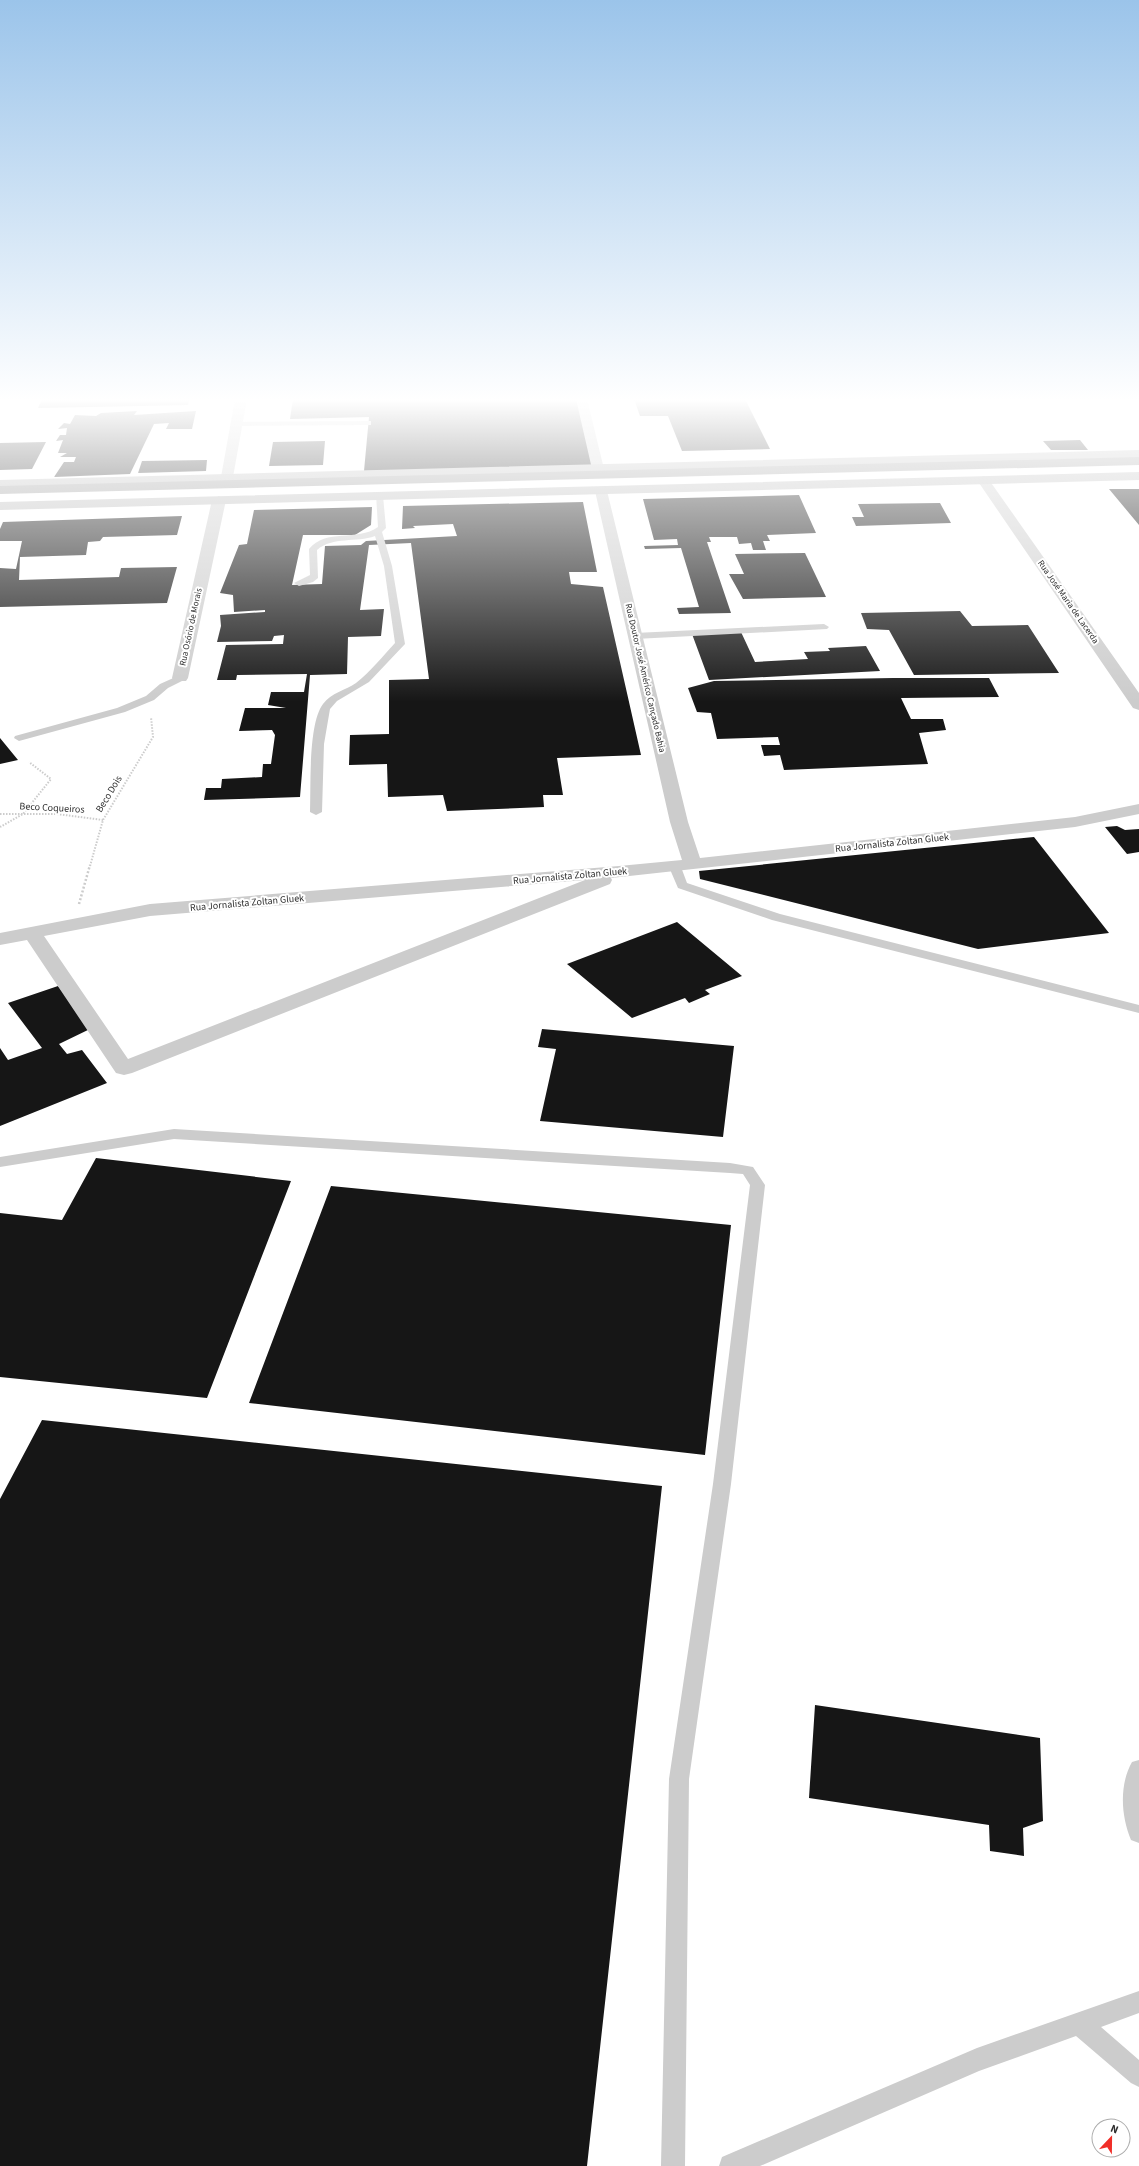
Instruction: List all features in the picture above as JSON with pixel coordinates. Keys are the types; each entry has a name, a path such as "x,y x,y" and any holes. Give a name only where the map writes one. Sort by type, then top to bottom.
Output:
{"main road":[{"path":"0,506 216,500"}],"street":[{"name":"Rua Osório de Morais","path":"180,678 219,500"},
{"name":"Rua Doutor José Américo Cançado Bahia","path":"603,500 679,822 684,866"},
{"name":"Rua José Maria de Lacerda","path":"997,500 1139,705"},
{"name":"Rua Jornalista Zoltan Gluek","path":"0,939 150,910 684,866 1075,822 1139,809"},
{"path":"32,933 124,1068 592,885 619,872"}],"lane":[{"path":"299,583 310,580 315,576 313,549 317,544 330,540 360,538 378,532 382,528 379,500"},
{"path":"316,812 321,728 326,708 336,697 352,690 368,678 400,644 388,566 378,532"},
{"path":"635,636 824,627"},
{"name":"Rua Osório de Morais","path":"19,738 121,710 150,698 164,686 180,678"},
{"path":"684,866 682,885 776,918 1139,1009"},
{"path":"0,1162 174,1134 748,1170 758,1185 722,1484 679,1779 673,2166"},
{"path":"1139,1769 1133,1784 1139,1833"},
{"path":"731,2166 978,2060 1139,2002"},
{"path":"1079,2024 1139,2075"}],"path":[{"name":"Beco Dois","path":"73,924 103,820 153,737 150,698"},
{"path":"0,827 8,825 23,814 51,779 29,762"},
{"name":"Beco Coqueiros","path":"0,814 56,814 103,820"}],"building":[{"path":"643,500 801,500 816,533 767,535 770,541 763,541 766,550 753,550 751,543 739,544 737,537 709,537 711,542 707,542 731,613 679,614 677,608 699,607 681,548 645,549 644,546 678,545 677,539 654,540"},
{"path":"1118,500 1139,500 1139,525"},
{"path":"583,502 597,572 569,572 571,584 603,587 641,755 557,758 563,795 543,795 544,807 447,811 443,795 388,797 387,764 349,765 350,735 389,734 389,680 429,679 411,543 369,545 360,610 384,609 381,636 348,637 347,674 310,675 300,797 204,800 206,788 221,788 222,779 262,777 263,764 271,764 275,735 272,730 239,731 245,708 286,708 268,705 271,692 304,692 307,674 237,675 236,680 217,680 226,645 283,644 284,635 274,636 272,641 217,642 221,626 220,615 265,612 265,610 234,612 233,595 220,593 239,545 247,544 254,510 372,507 371,525 355,535 303,535 292,585 322,584 325,546 361,545 366,541 457,536 453,524 413,526 415,528 402,529 403,506"},
{"path":"940,503 951,523 856,526 852,517 864,517 858,504"},
{"path":"182,516 177,535 103,537 100,541 88,542 86,555 20,557 19,580 119,577 121,568 177,567 167,603 0,607 0,568 16,569 22,541 0,541 0,529 3,522"},
{"path":"805,553 826,597 743,599 729,574 744,574 735,554"},
{"path":"960,611 972,626 1028,625 1059,673 914,675 889,630 867,629 861,613"},
{"path":"741,632 755,662 808,659 804,652 830,651 828,648 866,646 880,671 709,680 692,634"},
{"path":"989,678 999,697 901,698 911,719 943,719 946,730 919,733 928,764 784,770 780,755 764,756 761,745 780,745 778,737 717,739 711,713 697,712 688,688 714,681"},
{"path":"0,738 18,760 0,764"},
{"path":"1117,826 1125,830 1139,829 1139,852 1127,854 1105,827"},
{"path":"1034,837 1109,933 978,949 700,879 699,871"},
{"path":"677,922 742,976 705,990 710,994 689,1003 685,998 632,1018 567,964"},
{"path":"58,986 92,1028 59,1044 67,1054 82,1050 107,1083 0,1126 0,1048 8,1060 42,1048 8,1003"},
{"path":"542,1029 734,1046 723,1137 540,1121 556,1049 538,1047"},
{"path":"96,1158 291,1181 207,1398 0,1377 0,1213 62,1220"},
{"path":"331,1186 731,1225 705,1455 249,1403"},
{"path":"42,1420 662,1486 587,2166 0,2166 0,1499"},
{"path":"815,1705 1040,1738 1043,1821 1023,1828 1024,1856 990,1851 989,1825 809,1798"}]}
